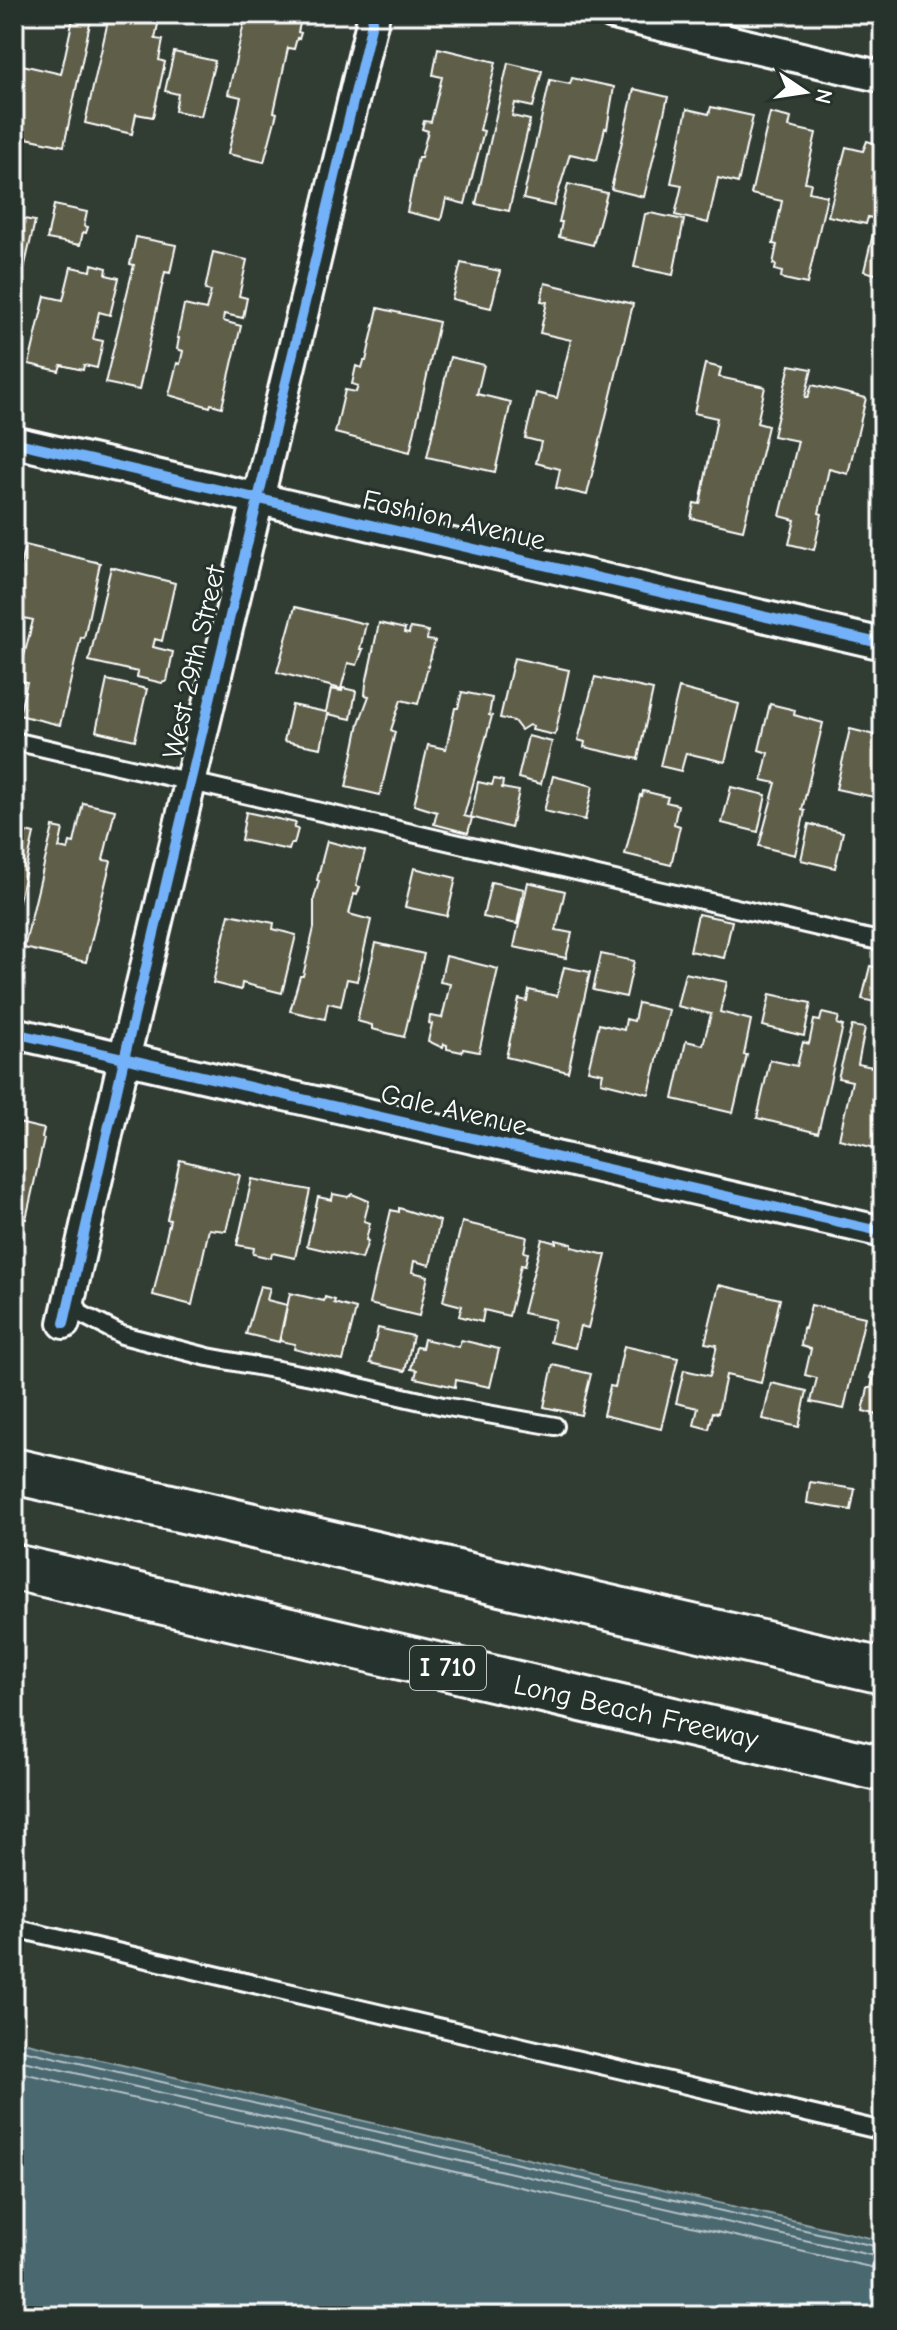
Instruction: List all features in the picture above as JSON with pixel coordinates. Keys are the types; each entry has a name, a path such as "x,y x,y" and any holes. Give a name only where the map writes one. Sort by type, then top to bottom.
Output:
{"highway":[{"path":"14,1471 883,1671"},
{"name":"Long Beach Freeway","path":"14,1567 883,1769"}],"street":[{"name":"West 29th Street","path":"67,1308 374,14"},
{"path":"613,14 883,77"},
{"name":"Fashion Avenue","path":"14,442 883,644"},
{"name":"Gale Avenue","path":"14,1033 883,1232"}],"lane":[{"path":"14,741 883,942"},
{"path":"67,1308 122,1335 208,1357 555,1426"},
{"path":"14,1928 883,2131"}],"water":[{"path":"14,2040 883,2241 883,2316 14,2316"}],"building":[{"path":"74,14 92,14 64,146 17,136 14,134 14,63 61,74"},
{"path":"106,14 160,14 155,39 163,40 159,60 165,62 153,117 136,114 132,134 85,123 108,21 105,20"},
{"path":"246,14 302,15 299,39 294,49 288,48 274,112 277,113 264,162 228,154 241,97 228,94"},
{"path":"438,48 496,62 480,130 484,131 465,204 446,199 441,220 407,212 418,157 421,157 428,131 422,129 424,121 431,122 442,77 433,75"},
{"path":"174,52 215,61 201,116 175,111 178,94 165,91"},
{"path":"508,63 542,71 533,107 515,103 512,116 530,120 509,211 476,204"},
{"path":"572,78 614,87 607,129 597,160 570,154 554,206 523,199 550,80 570,84"},
{"path":"634,89 668,97 644,197 611,189"},
{"path":"711,107 753,116 738,183 718,178 708,223 675,215 682,185 671,183 687,109 709,114"},
{"path":"770,113 791,118 789,127 816,133 805,182 811,183 809,192 827,196 807,284 784,279 782,272 775,270 776,265 773,264 777,245 773,244 782,201 751,194"},
{"path":"867,141 880,145 880,155 883,155 881,220 868,217 866,224 828,216 846,147 863,151"},
{"path":"568,184 607,193 593,245 559,237 562,222 559,222"},
{"path":"54,205 87,212 84,226 88,227 86,233 83,232 80,245 47,239"},
{"path":"645,214 684,220 673,275 634,267"},
{"path":"14,217 35,221 14,313"},
{"path":"873,234 883,236 883,276 864,271"},
{"path":"136,237 176,245 170,273 165,272 139,390 105,383 134,265 130,264"},
{"path":"213,252 247,260 239,296 247,298 243,318 224,314 223,321 241,326 222,407 211,404 210,407 169,395 183,351 177,349 177,338 184,305 206,310 211,291 205,290"},
{"path":"461,263 500,271 491,308 452,299"},
{"path":"92,264 107,268 106,275 119,278 110,315 99,312 93,339 103,341 97,368 84,365 83,370 61,365 59,371 29,364 45,296 63,300 71,267 91,271"},
{"path":"545,283 633,304 587,495 556,488 560,469 536,463 541,442 525,438 536,393 557,398 571,340 540,333 547,302 541,301"},
{"path":"378,308 439,322 410,452 335,433 345,390 356,392 358,386 352,384 356,366 362,368 366,361"},
{"path":"450,357 484,365 477,394 511,402 495,472 427,457"},
{"path":"705,364 721,368 719,377 765,387 757,423 768,426 743,530 691,518 694,503 700,504 717,418 694,413"},
{"path":"790,365 812,369 805,397 808,397 812,385 866,398 848,474 829,469 814,550 789,544 795,520 780,516 798,441 773,436"},
{"path":"25,545 100,563 84,638 81,637 60,725 19,715 27,682 18,680 33,620 14,616 14,592"},
{"path":"111,567 175,583 162,641 155,639 153,647 173,652 167,681 162,683 137,677 138,672 89,661"},
{"path":"295,607 366,624 360,649 363,649 357,665 348,663 341,689 277,672"},
{"path":"379,623 405,629 404,633 409,634 410,628 428,631 427,640 435,641 418,704 401,700 391,730 395,732 380,795 346,787 359,723 369,696 365,695 366,684"},
{"path":"514,658 569,670 555,735 532,730 533,726 529,725 521,730 514,721 500,718"},
{"path":"595,677 653,690 638,759 584,747 585,742 578,740"},
{"path":"107,680 147,689 135,740 96,731"},
{"path":"343,688 356,691 351,719 328,714 321,748 284,741 292,705 326,712 331,689 342,691"},
{"path":"679,688 739,704 725,762 686,753 681,771 660,766"},
{"path":"462,692 492,698 489,715 492,716 464,816 472,818 468,833 434,824 437,812 414,805 428,745 446,749 455,708 458,708"},
{"path":"770,704 795,710 794,715 823,723 802,810 805,811 795,855 759,846 776,783 762,780 768,753 759,750"},
{"path":"850,729 883,737 883,799 836,789"},
{"path":"528,736 552,742 541,784 518,778"},
{"path":"553,776 593,786 585,820 544,811"},
{"path":"494,779 503,781 502,788 519,791 511,828 471,817 478,782 492,785"},
{"path":"731,787 766,795 758,832 722,823"},
{"path":"643,791 668,797 666,802 678,805 674,824 680,826 671,865 625,854"},
{"path":"83,803 115,810 103,860 111,861 86,962 24,948 53,827 63,829 59,848 68,850 70,842 74,843"},
{"path":"246,812 296,823 294,828 298,829 294,844 289,850 241,840"},
{"path":"809,824 843,832 835,868 801,860"},
{"path":"14,829 34,834 14,922"},
{"path":"327,841 365,851 356,886 360,887 357,895 354,894 349,914 371,920 357,981 347,979 341,1006 328,1003 325,1019 290,1011 300,976 303,976 314,928 314,899"},
{"path":"414,868 456,878 447,916 405,907"},
{"path":"491,882 524,889 517,924 483,917"},
{"path":"528,882 565,891 556,930 572,933 566,958 514,947"},
{"path":"883,885 883,927 874,925"},
{"path":"229,914 274,923 273,929 296,935 282,993 242,983 241,990 213,983"},
{"path":"698,914 732,921 724,958 690,951"},
{"path":"376,943 424,954 404,1037 372,1029 372,1025 357,1021"},
{"path":"601,954 634,961 626,997 593,990"},
{"path":"446,956 498,969 479,1052 447,1049 447,1045 444,1044 443,1048 428,1041 432,1024 429,1023 430,1016 442,1018 450,984 440,982"},
{"path":"870,966 883,969 883,1004 862,999"},
{"path":"564,967 590,972 568,1072 506,1057 519,999 527,1001 529,990 557,996"},
{"path":"685,973 727,982 720,1012 751,1020 744,1055 747,1055 733,1113 673,1099 686,1041 703,1045 711,1014 677,1006"},
{"path":"770,994 811,1003 804,1036 763,1026"},
{"path":"638,1003 669,1010 649,1094 601,1082 603,1073 588,1070 599,1024 624,1030 626,1019 634,1021"},
{"path":"822,1013 839,1017 837,1024 843,1026 818,1133 757,1118 770,1060 797,1066 803,1042 809,1044 814,1020 820,1021"},
{"path":"852,1026 865,1028 858,1064 882,1069 883,1066 883,1150 839,1139 852,1081 838,1078"},
{"path":"14,1122 44,1129 44,1139 26,1219 21,1218 14,1247"},
{"path":"180,1160 240,1175 226,1231 209,1229 192,1305 153,1295"},
{"path":"252,1179 310,1190 295,1258 272,1253 271,1258 253,1254 254,1248 237,1245"},
{"path":"333,1194 348,1197 352,1194 369,1201 364,1221 370,1223 368,1241 362,1259 307,1246 318,1197 332,1200"},
{"path":"399,1208 440,1221 430,1265 414,1261 412,1272 428,1276 419,1316 369,1304 391,1210 399,1212"},
{"path":"462,1222 527,1237 524,1252 528,1253 525,1266 521,1265 509,1316 484,1310 482,1322 459,1316 462,1306 443,1301"},
{"path":"542,1239 572,1244 572,1247 606,1255 588,1328 580,1326 575,1348 550,1342 555,1320 523,1313"},
{"path":"719,1285 780,1299 761,1383 726,1375 718,1413 713,1412 709,1429 694,1425 698,1408 676,1403 684,1370 710,1376 717,1345 705,1343"},
{"path":"260,1286 270,1288 267,1300 287,1305 279,1342 246,1334"},
{"path":"290,1293 324,1301 325,1297 356,1309 343,1361 294,1349 295,1344 280,1341"},
{"path":"811,1305 865,1317 844,1409 811,1402 817,1378 805,1375 811,1349 801,1346"},
{"path":"378,1328 413,1336 405,1371 370,1363"},
{"path":"881,1338 883,1407 879,1415 863,1411 873,1379 870,1378 872,1373 875,1374"},
{"path":"424,1339 459,1347 461,1340 499,1349 490,1387 456,1380 455,1387 415,1378 417,1370 411,1369 416,1347 422,1348"},
{"path":"624,1346 678,1358 661,1429 603,1415 610,1386 615,1387"},
{"path":"553,1365 591,1374 581,1415 544,1407"},
{"path":"771,1383 807,1391 799,1427 763,1419"},
{"path":"810,1482 855,1489 851,1510 807,1503"}],"cycle path":[{"path":"64,1323 124,1059 374,14"},
{"path":"14,442 883,644"},
{"path":"14,1033 883,1232"}]}
